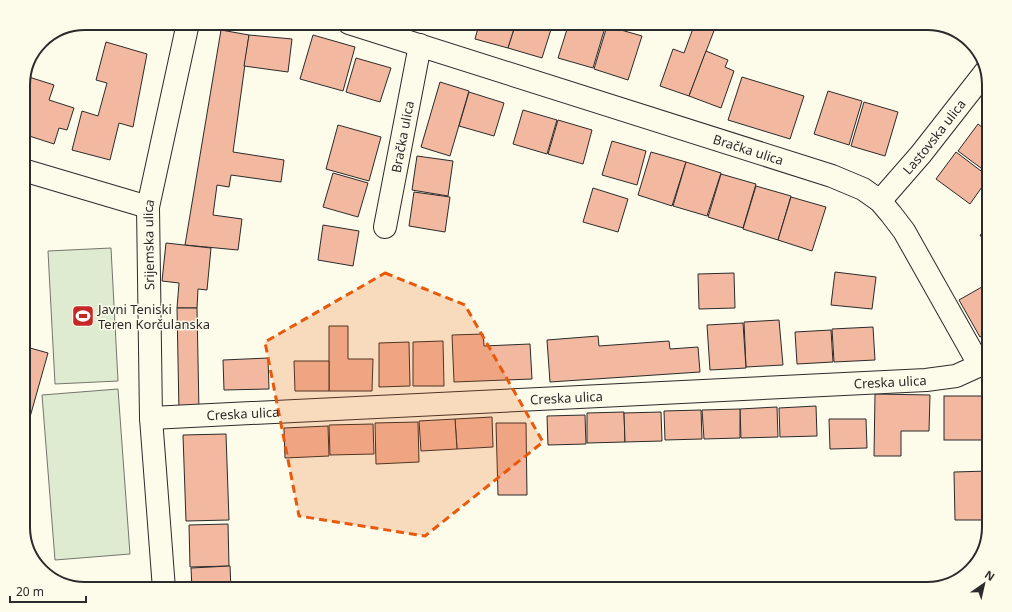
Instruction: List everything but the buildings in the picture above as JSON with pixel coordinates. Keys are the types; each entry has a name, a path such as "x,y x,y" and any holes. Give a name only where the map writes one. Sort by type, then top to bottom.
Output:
{"street":[{"name":"Srijemska ulica","path":"163,582 151,418 148,208 186,30"},
{"name":"Bračka ulica","path":"372,30 832,176 863,189 880,201 904,231 982,360"},
{"name":"Bračka ulica","path":"385,227 420,45"},
{"name":"Lastovska ulica","path":"880,201 921,154 981,77"},
{"path":"30,172 148,208"},
{"name":"Creska ulica","path":"151,418 926,380 956,376 982,364"}],"highlighted area":[{"path":"385,273 465,305 543,442 425,536 299,516 265,342"}],"green space":[{"name":"Javni Teniski Teren Korčulanska","path":"111,248 118,381 55,384 48,251"},
{"path":"118,389 130,554 55,560 42,395"}],"place":[{"name":"Javni Teniski Teren Korčulanska","path":"83,316"}]}
